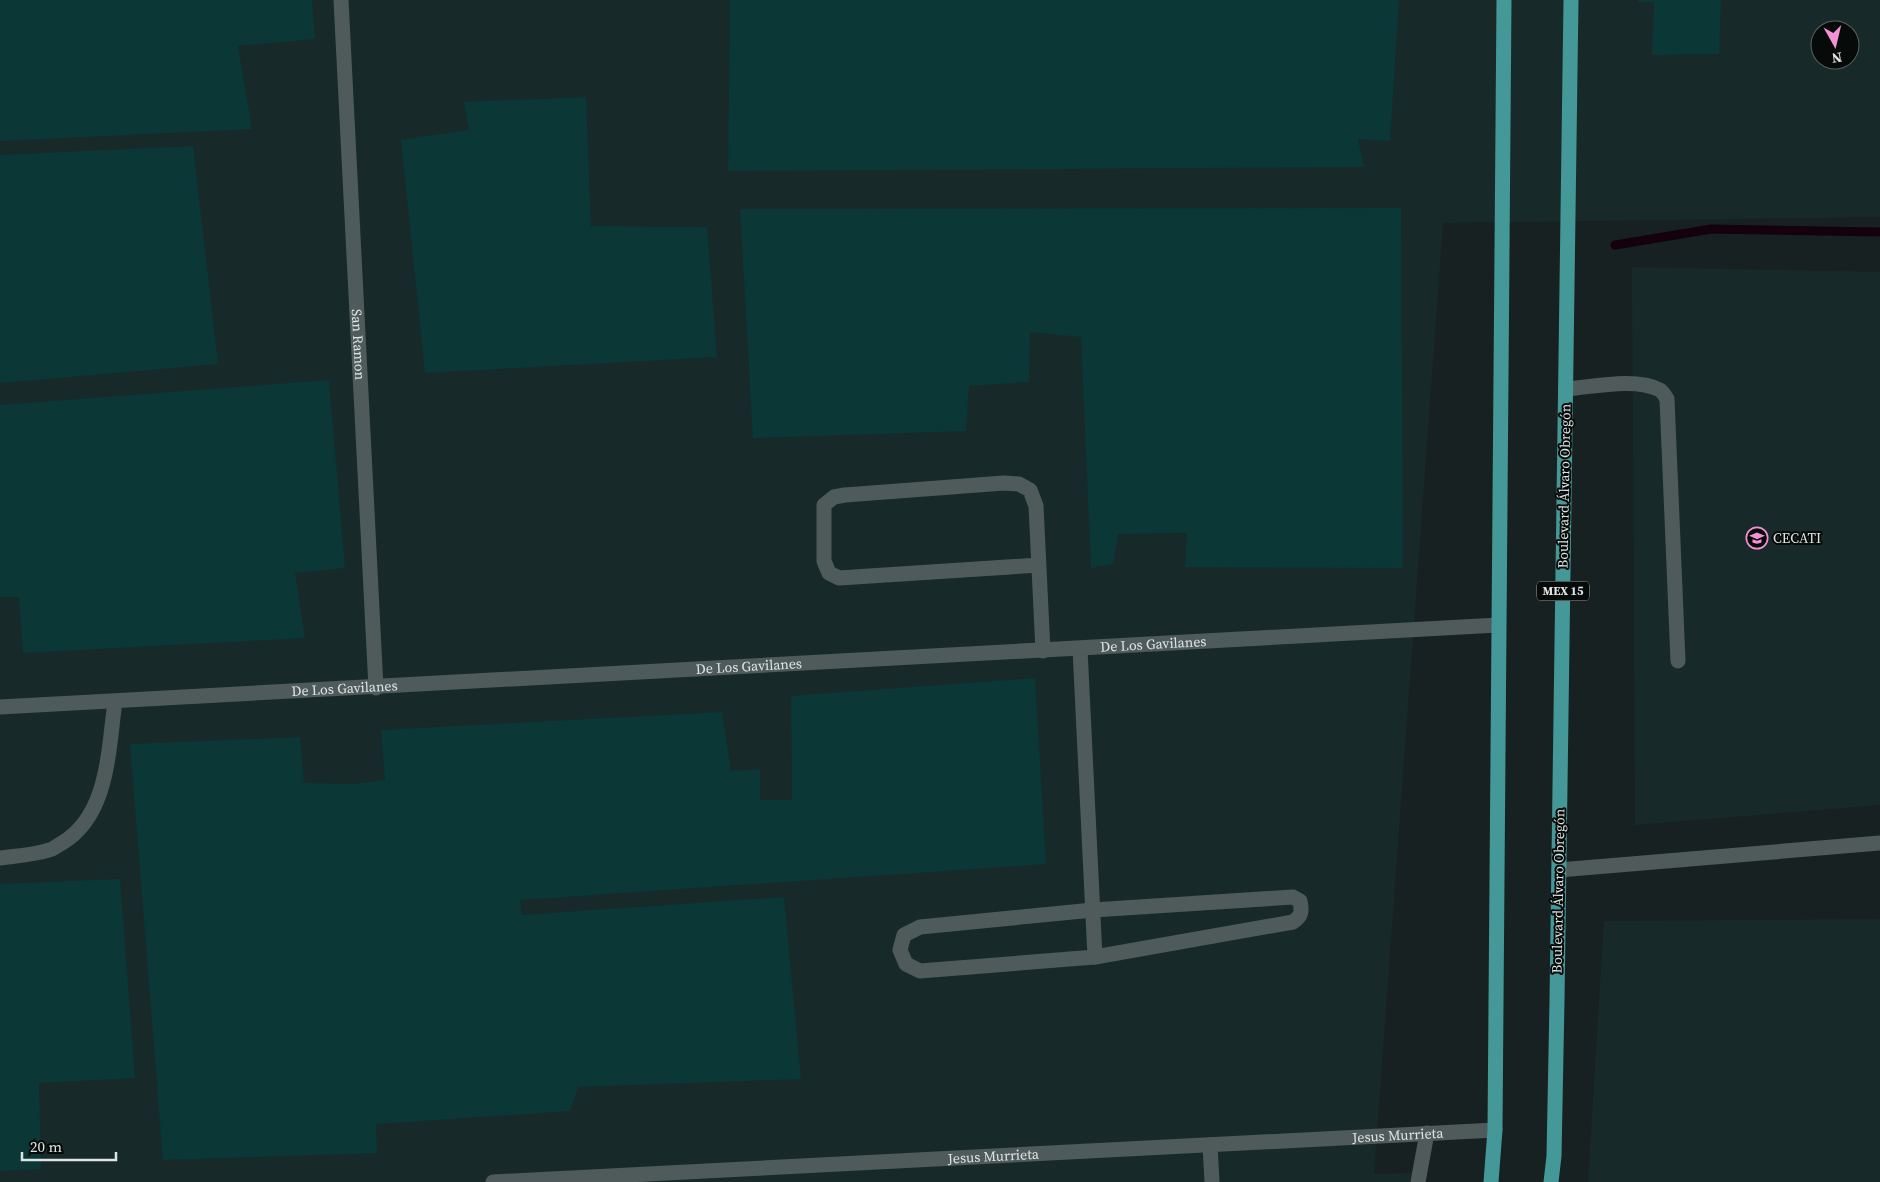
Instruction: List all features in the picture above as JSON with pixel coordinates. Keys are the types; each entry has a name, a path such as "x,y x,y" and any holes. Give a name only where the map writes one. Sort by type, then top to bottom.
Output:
{"highway":[{"path":"1490,1182 1494,1130 1504,0"},
{"name":"Boulevard Álvaro Obregón","path":"1551,1182 1554,1156 1572,0"}],"lane":[{"name":"San Ramon","path":"341,0 376,688"},
{"path":"1566,389 1633,384 1649,386 1662,391 1667,399 1678,662"},
{"path":"1039,565 839,578 829,573 824,560 824,504 834,497 845,495 1004,483 1019,484 1030,490 1036,506 1039,565 1043,651"},
{"name":"De Los Gavilanes","path":"0,708 1498,625"},
{"path":"1080,649 1095,957"},
{"path":"0,858 50,850 74,836 86,822 97,802 102,786 115,702"},
{"path":"1559,870 1880,844"},
{"path":"1293,897 1300,901 1302,909 1299,918 1293,922 1095,957 920,971 906,964 900,950 904,935 920,927 1093,910 1293,897"},
{"name":"Jesus Murrieta","path":"493,1182 1494,1130"},
{"path":"1418,1182 1427,1133"},
{"path":"1210,1145 1212,1182"}],"shaded area":[{"path":"0,0 1880,0 1880,217 1443,223 1374,1174 1411,1173 1410,1182 0,1182"},
{"name":"CECATI","path":"1632,267 1880,272 1880,805 1635,825"},
{"path":"1880,919 1880,1182 1588,1182 1604,921"}],"building":[{"path":"0,0 312,0 315,39 238,46 252,129 0,141"},
{"path":"730,0 1399,0 1390,141 1358,139 1364,167 728,171"},
{"path":"1638,0 1721,0 1719,54 1652,55 1654,2 1638,2"},
{"path":"586,97 591,226 707,227 717,357 425,373 401,140 469,130 464,102"},
{"path":"193,146 218,364 0,383 0,155"},
{"path":"1401,208 1403,568 1185,567 1187,533 1118,534 1113,564 1091,568 1081,337 1030,332 1029,382 969,386 966,431 753,438 740,209"},
{"path":"329,380 345,568 295,573 305,638 23,653 19,597 0,597 0,405"},
{"path":"1035,678 1046,864 520,900 522,915 784,897 801,1079 578,1087 570,1111 376,1124 377,1153 163,1160 130,744 300,737 304,783 354,784 385,780 381,730 722,712 731,771 760,769 760,800 792,800 791,696"},
{"path":"120,879 135,1078 39,1083 41,1169 0,1171 0,884"}],"waterway":[{"path":"1615,245 1711,229 1880,232"}],"place":[{"name":"CECATI","path":"1757,538"}]}
